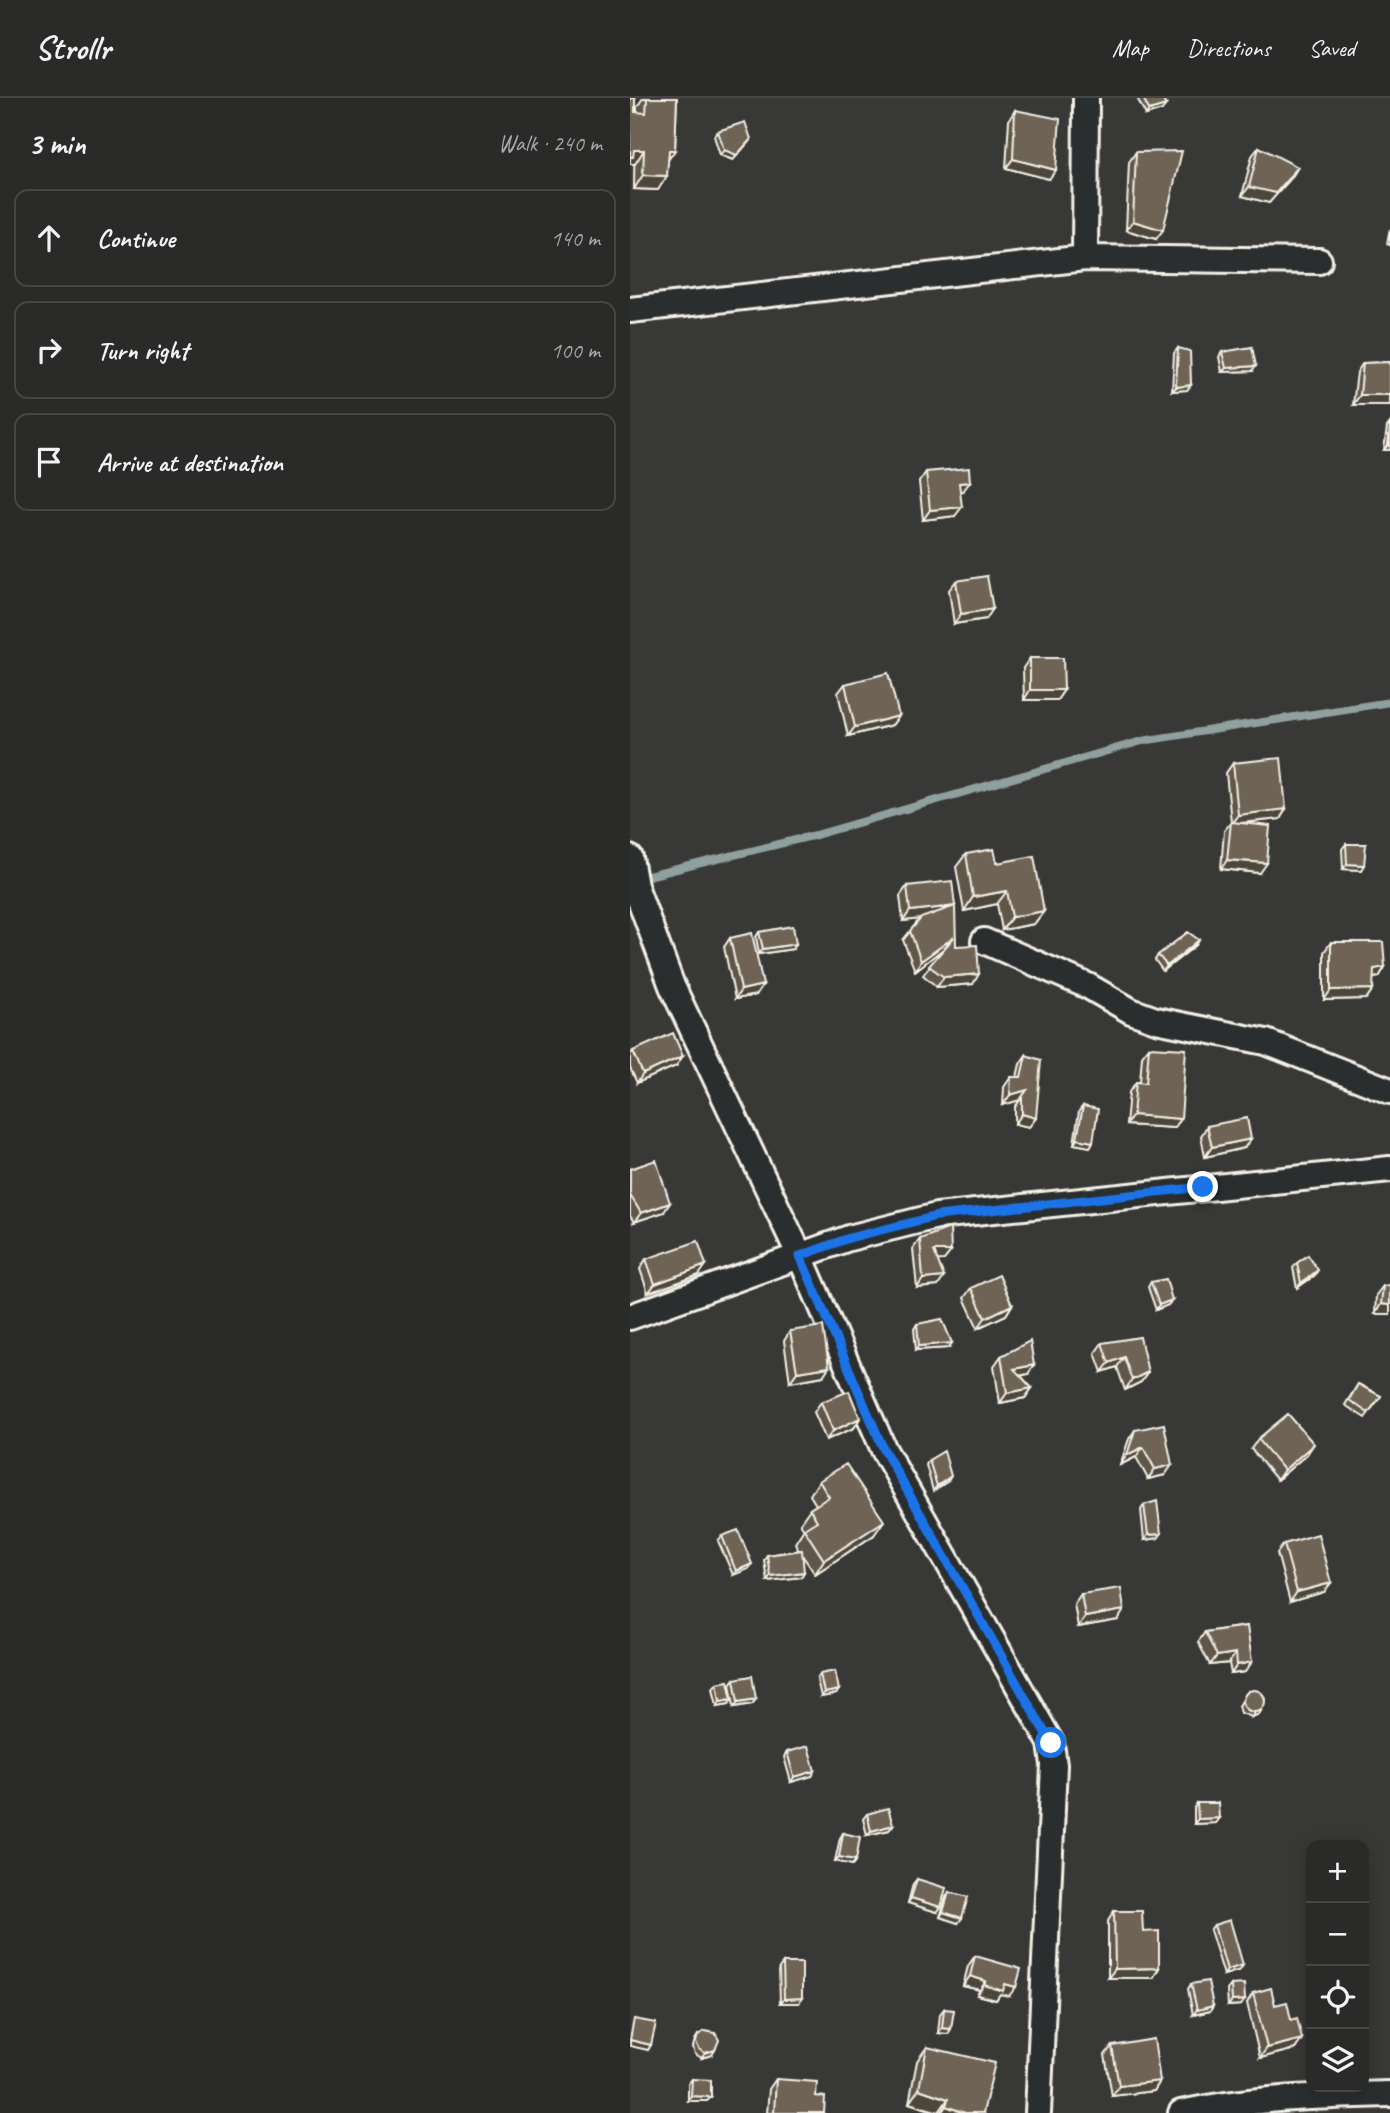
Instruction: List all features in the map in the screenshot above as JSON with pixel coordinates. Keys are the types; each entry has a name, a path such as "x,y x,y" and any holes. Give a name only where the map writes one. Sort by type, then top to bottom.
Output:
{"street":[{"path":"1085,258 1086,98"},
{"path":"630,310 1085,258 1319,261"},
{"path":"630,858 635,886 672,986 800,1256 884,1450 1051,1743 1054,1765 1038,2113"},
{"path":"984,942 1088,986 1131,1011 1156,1020 1266,1042 1390,1091"},
{"path":"630,1317 849,1238 937,1216 1390,1169"},
{"path":"1181,2113 1218,2105 1312,2096 1390,2094"}],"building":[{"path":"630,98 635,98 635,112 646,113 647,98 677,98 675,150 669,150 667,176 643,175 644,150 634,150 633,157 630,157"},
{"path":"1143,98 1161,98 1166,105 1149,110"},
{"path":"1015,110 1060,119 1056,170 1013,159"},
{"path":"745,122 751,139 737,155 724,150 718,131"},
{"path":"1259,147 1298,167 1276,193 1249,187"},
{"path":"1182,151 1163,230 1133,221 1136,152"},
{"path":"1252,347 1256,366 1226,368 1222,352"},
{"path":"1178,348 1190,351 1191,385 1176,387"},
{"path":"1390,362 1390,395 1360,395 1363,363"},
{"path":"969,468 970,482 959,483 962,507 930,510 926,472"},
{"path":"987,576 993,609 961,614 956,581"},
{"path":"1030,658 1063,658 1064,690 1030,690"},
{"path":"888,673 899,716 855,727 845,684"},
{"path":"1281,758 1286,809 1238,815 1233,763"},
{"path":"1231,822 1270,826 1267,863 1227,860"},
{"path":"1346,844 1366,844 1364,865 1347,864"},
{"path":"994,849 997,863 1034,856 1044,911 1012,917 1007,891 973,897 966,854"},
{"path":"952,881 955,906 910,911 907,886"},
{"path":"955,906 956,946 977,945 979,974 944,977 929,966 954,937 921,961 910,931 921,918"},
{"path":"793,926 796,944 763,949 759,932"},
{"path":"1188,932 1199,940 1167,966 1158,955"},
{"path":"752,933 763,985 741,990 730,938"},
{"path":"1331,942 1383,942 1385,967 1374,969 1373,989 1331,990"},
{"path":"673,1033 683,1056 643,1074 633,1051"},
{"path":"1149,1047 1186,1049 1181,1119 1133,1115 1136,1082 1146,1083"},
{"path":"1026,1055 1041,1060 1036,1118 1022,1114 1022,1097 1027,1090 1010,1095 1011,1077 1021,1077"},
{"path":"1083,1106 1098,1109 1093,1142 1077,1139"},
{"path":"1247,1118 1251,1139 1212,1147 1207,1126"},
{"path":"656,1160 670,1203 641,1213 630,1195 630,1169"},
{"path":"950,1228 951,1251 934,1251 944,1277 923,1279 920,1239"},
{"path":"698,1241 706,1265 655,1284 646,1259"},
{"path":"1308,1255 1318,1270 1301,1283 1297,1263"},
{"path":"999,1275 1012,1305 985,1318 971,1288"},
{"path":"1166,1279 1172,1300 1159,1305 1151,1282"},
{"path":"1390,1285 1390,1305 1381,1304 1383,1286"},
{"path":"942,1319 952,1343 919,1346 917,1324"},
{"path":"823,1326 829,1367 797,1372 790,1331"},
{"path":"1140,1337 1148,1372 1132,1380 1124,1357 1109,1363 1102,1343"},
{"path":"1030,1341 1034,1365 1014,1369 1032,1388 1007,1393 1001,1356"},
{"path":"1358,1384 1381,1396 1368,1413 1349,1400"},
{"path":"849,1391 860,1418 833,1431 821,1402"},
{"path":"1288,1414 1314,1444 1284,1470 1258,1439"},
{"path":"1164,1424 1172,1465 1155,1469 1143,1447 1127,1455 1135,1430"},
{"path":"944,1451 951,1476 937,1486 929,1460"},
{"path":"846,1464 884,1521 824,1560 804,1529 817,1521 810,1509 829,1497 819,1481"},
{"path":"1157,1501 1161,1534 1148,1535 1144,1505"},
{"path":"738,1530 752,1564 736,1571 722,1536"},
{"path":"1318,1534 1331,1583 1297,1592 1284,1544"},
{"path":"802,1550 804,1572 770,1576 767,1555"},
{"path":"1121,1588 1124,1610 1085,1617 1081,1594"},
{"path":"1247,1626 1252,1662 1237,1665 1236,1653 1217,1656 1205,1632"},
{"path":"835,1671 839,1690 824,1693 820,1674"},
{"path":"752,1676 756,1699 738,1702 734,1679"},
{"path":"728,1681 732,1699 720,1701 717,1683"},
{"path":"1254,1690 1262,1693 1265,1701 1262,1709 1254,1712 1246,1709 1243,1701 1246,1693"},
{"path":"808,1746 815,1771 794,1777 787,1752"},
{"path":"1197,1803 1218,1803 1219,1818 1198,1819"},
{"path":"888,1808 893,1825 871,1831 867,1814"},
{"path":"843,1833 860,1837 856,1860 839,1857"},
{"path":"917,1879 946,1888 941,1907 911,1898"},
{"path":"949,1892 968,1897 962,1918 943,1912"},
{"path":"1114,1911 1142,1911 1143,1932 1159,1931 1159,1968 1115,1969"},
{"path":"1230,1920 1243,1965 1227,1970 1214,1925"},
{"path":"975,1956 1021,1969 1016,1987 1005,1984 1003,1991 984,1985 986,1981 970,1976"},
{"path":"783,1963 802,1963 802,1998 784,1999"},
{"path":"1208,1981 1213,2006 1197,2010 1191,1984"},
{"path":"1244,1984 1245,2000 1232,2001 1231,1985"},
{"path":"1271,1988 1275,2005 1287,2002 1291,2020 1297,2018 1302,2039 1267,2048 1253,1993"},
{"path":"944,2009 954,2010 951,2029 942,2028"},
{"path":"634,2019 656,2023 651,2045 630,2040"},
{"path":"705,2031 715,2033 719,2040 715,2050 705,2053 699,2049 696,2042 698,2035"},
{"path":"1154,2039 1160,2081 1119,2086 1112,2046"},
{"path":"927,2047 995,2063 983,2113 965,2113 946,2106 948,2099 919,2089"},
{"path":"692,2079 711,2080 711,2097 691,2096"},
{"path":"776,2079 817,2082 816,2096 825,2097 824,2113 774,2113"}],"waterway":[{"path":"636,879 816,835 1142,741 1390,702"}],"route":[{"path":"1051,1743 884,1450 800,1256 849,1238 937,1216 1203,1187"}]}
